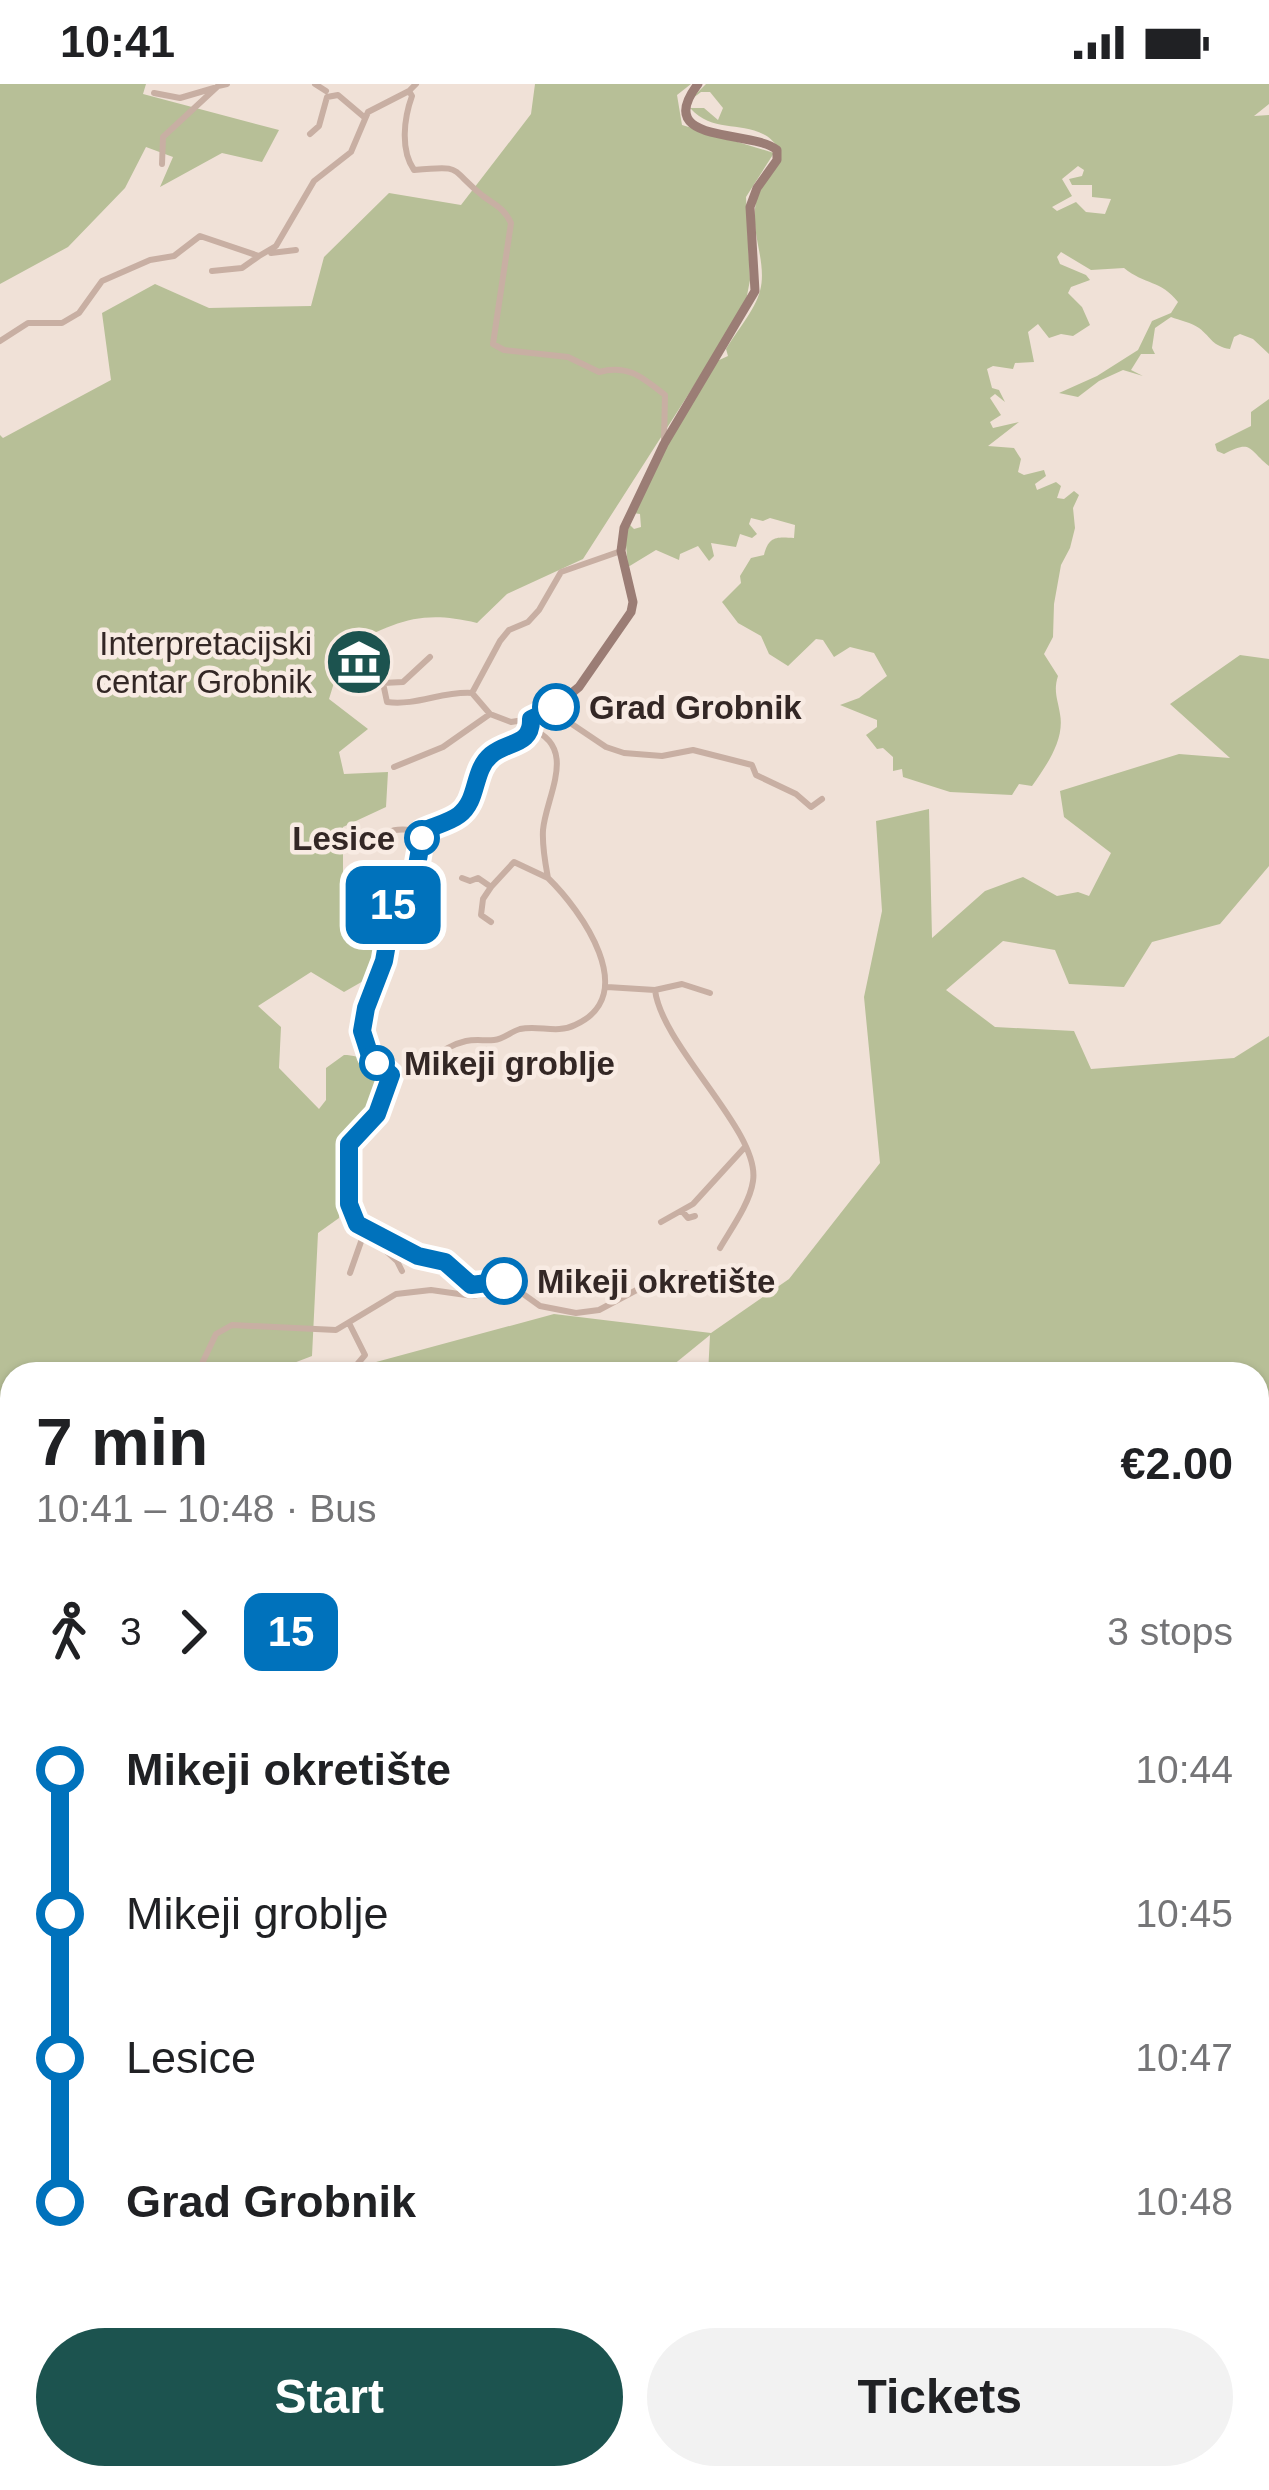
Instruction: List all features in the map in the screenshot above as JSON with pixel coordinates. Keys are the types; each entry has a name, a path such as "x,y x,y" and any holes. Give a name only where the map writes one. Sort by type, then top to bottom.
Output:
{"main road":[{"path":"550,710 579,687 631,612 621,550 624,528 664,444 755,291 750,207 777,160 772,144 698,130 686,117 686,105 698,84"}],"street":[{"path":"315,84 364,116"},
{"path":"212,272 242,268 276,246 312,184 351,152 364,116 416,84"},
{"path":"154,93 180,98 222,85"},
{"path":"162,164 164,137 222,85"},
{"path":"310,134 320,126 326,90"},
{"path":"409,92 406,160 414,170 447,167 463,173 505,211 511,223 494,344 504,350 568,357 599,373 618,367 634,374 665,395 664,444"},
{"path":"0,341 28,323 62,323 79,313 102,281 150,260 174,256 200,236 263,254 296,250"},
{"path":"472,693 500,641 539,610 561,572 621,550"},
{"path":"383,683 403,682 430,657"},
{"path":"386,660 383,683 386,700 393,703 472,693"},
{"path":"472,693 490,714 511,722 550,710 605,747 642,756 692,750 752,765 756,775 796,794 811,807 822,799"},
{"path":"394,766 443,747 490,714"},
{"path":"352,846 370,845 385,831 423,831 458,816 469,804 486,760 522,741 531,729 531,719"},
{"path":"531,729 553,747 557,763 543,831 548,878"},
{"path":"391,1075 370,1056 362,1031 384,961 395,898 416,871 423,831"},
{"path":"391,1075 416,1071 443,1051 468,1041 497,1040 520,1029 559,1030 576,1025 602,1002 607,987 594,940 548,878 514,862 483,899 482,915 491,922"},
{"path":"462,878 478,878 491,887"},
{"path":"607,987 655,990 682,984 710,993"},
{"path":"655,990 667,1029 745,1147 754,1174 753,1186 720,1248"},
{"path":"391,1075 377,1114 349,1144 349,1204 357,1224 402,1271"},
{"path":"661,1222 708,1190 745,1147"},
{"path":"682,1211 688,1218 695,1216"},
{"path":"357,1224 418,1256 445,1262 471,1285 501,1280 547,1309 599,1310 646,1285 686,1273 699,1284 720,1277"},
{"path":"368,1237 393,1242"},
{"path":"350,1273 368,1237"},
{"path":"203,1362 216,1334 232,1324 320,1331 349,1323 381,1300 404,1292 447,1290 473,1296 511,1287"},
{"path":"349,1323 365,1350 361,1362"}],"green space":[{"path":"0,84 146,84 143,94 279,130 262,162 222,153 160,187 173,157 146,147 125,188 68,247 0,284"},
{"path":"535,84 691,84 677,95 682,125 774,153 746,197 750,280 745,306 583,559 507,594 477,623 440,617 409,620 345,647 329,699 368,729 339,752 344,774 388,772 386,807 343,827 343,871 383,903 386,968 344,992 311,972 258,1006 281,1027 279,1068 319,1109 326,1100 326,1068 344,1055 369,1062 386,1081 375,1113 345,1140 339,1218 318,1233 312,1356 296,1362 0,1362 0,435 3,438 111,380 102,313 155,284 209,308 311,306 324,257 389,193 461,205 531,114"},
{"path":"706,84 1269,84 1269,104 1254,116 1269,115 1269,354 1240,334 1230,349 1224,348 1196,326 1171,317 1155,328 1155,354 1141,354 1131,370 1143,376 1123,370 1078,397 1059,393 1138,350 1152,321 1171,313 1178,302 1124,268 1091,270 1061,252 1060,264 1090,280 1071,287 1068,293 1082,307 1090,325 1073,336 1049,338 1038,324 1028,332 1034,362 1015,363 1013,369 987,369 992,388 999,390 1005,402 995,394 990,398 1001,415 990,422 993,428 1019,422 988,446 1014,448 1021,459 1018,472 1024,475 1044,470 1046,476 1035,484 1037,490 1056,482 1061,486 1057,498 1074,491 1079,495 1073,508 1070,548 1061,565 1053,637 1044,654 1058,676 1060,733 1032,786 1019,784 1012,795 950,792 903,777 902,769 893,771 893,757 877,749 866,735 877,727 877,720 840,705 859,698 887,676 874,653 850,647 834,657 823,640 816,639 788,666 769,654 761,636 738,623 722,602 741,583 751,558 764,555 774,539 794,538 795,525 751,518 749,524 757,534 752,538 740,534 736,547 711,543 714,556 709,561 698,546 680,554 679,560 656,550 628,567 625,534 630,525 641,527 640,514 633,513 663,452 717,361 728,356 726,349 758,298 762,268 755,210 759,191 780,156 780,148 765,135 708,121 690,108 704,108 718,120 723,108 710,92 689,101","holes":["1078,166 1084,170 1082,176 1069,179 1072,185 1092,185 1092,197 1111,199 1105,214 1086,212 1076,202 1057,211 1052,207 1072,196 1062,179"]},
{"path":"1269,399 1269,466 1245,447 1224,454 1217,451 1215,444 1251,426 1251,412"},
{"path":"1240,655 1269,659 1269,866 1220,924 1152,942 1124,987 1069,984 1055,950 1003,941 946,990 995,1027 1074,1031 1091,1069 1234,1058 1269,1036 1269,1362 709,1362 710,1335 677,1362 376,1362 554,1314 711,1333 789,1279 880,1163 864,997 882,911 876,821 929,809 932,938 985,891 1023,877 1057,896 1078,892 1089,896 1111,853 1064,817 1060,791 1179,754 1230,758 1170,704"}],"bus line":[{"name":"15","path":"504,1281 471,1285 445,1262 418,1256 357,1224 349,1204 347,1159 350,1140 377,1114 391,1075 370,1056 362,1031 384,961 395,898 416,871 423,831 458,816 469,804 486,760 522,741 531,729 531,719 556,707"}],"place":[{"name":"Interpretacijski centar Grobnik","path":"359,662"},
{"name":"Grad Grobnik","path":"556,707"},
{"name":"Lesice","path":"422,838"},
{"name":"Mikeji groblje","path":"377,1063"},
{"name":"Mikeji okretište","path":"504,1281"}]}
